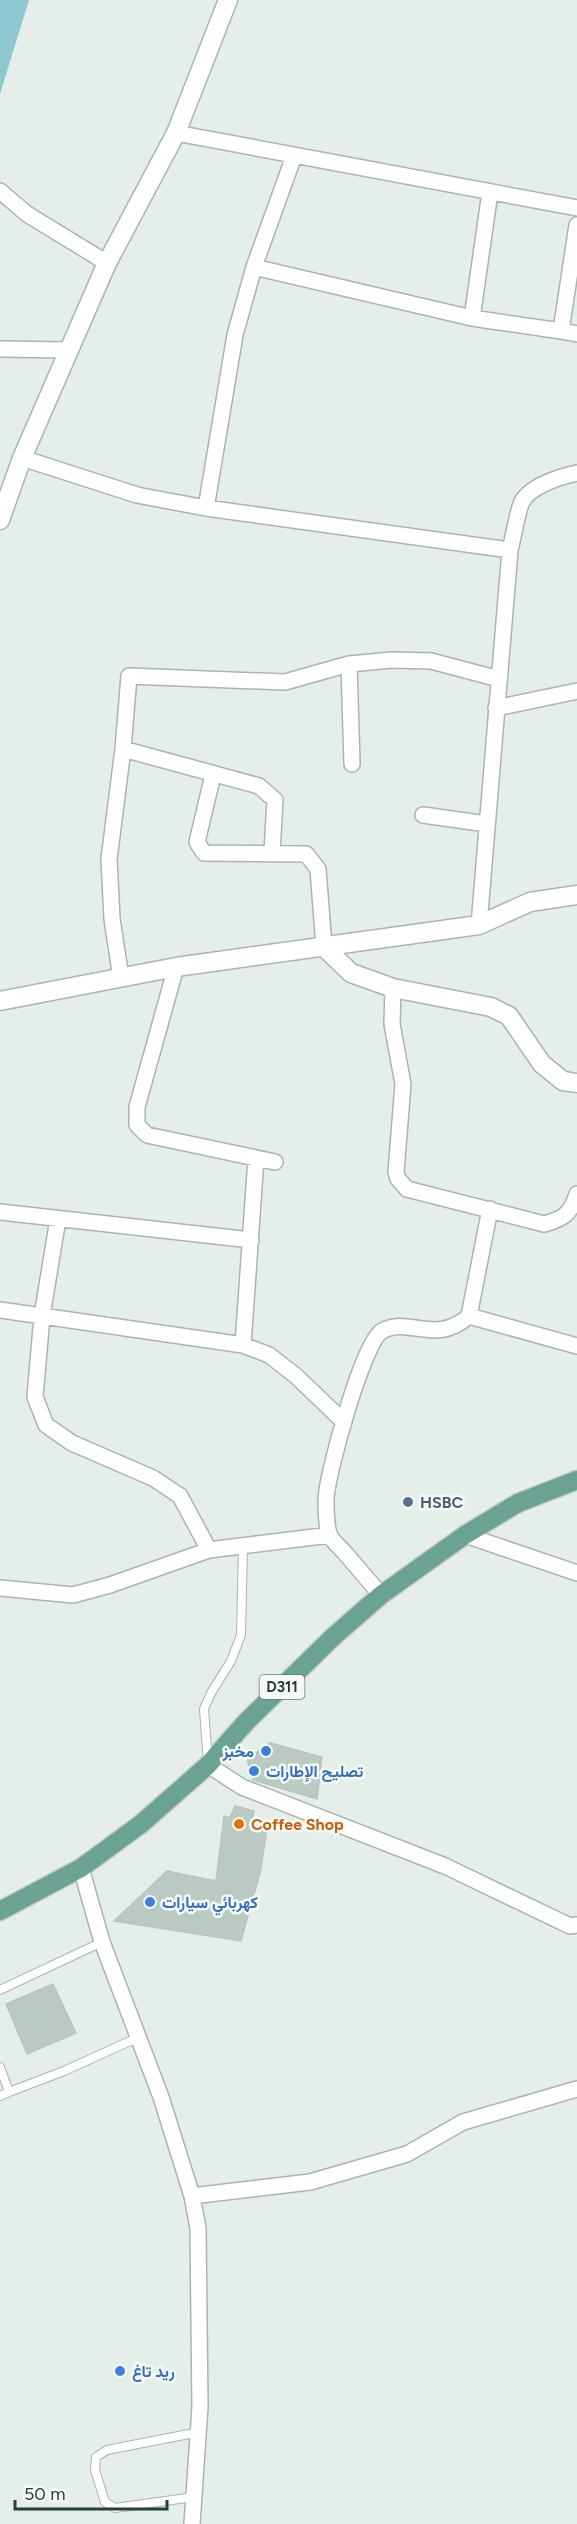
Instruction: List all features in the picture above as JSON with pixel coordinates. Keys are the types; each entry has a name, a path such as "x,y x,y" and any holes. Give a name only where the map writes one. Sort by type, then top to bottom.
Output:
{"main road":[{"name":"D311","path":"0,1911 81,1868 141,1824 208,1765 246,1722 334,1636 381,1595 465,1535 518,1503 577,1480"}],"street":[{"path":"0,520 22,458 107,263 176,133 228,0"},
{"path":"176,133 577,208"},
{"path":"206,508 234,335 254,267 294,156"},
{"path":"0,191 27,214 107,263"},
{"path":"472,318 490,192"},
{"path":"561,331 577,225"},
{"path":"254,267 472,318 577,334"},
{"path":"0,349 68,351"},
{"path":"22,458 137,495 206,508 510,550"},
{"path":"479,926 510,550 522,502 540,486 563,475 577,473"},
{"path":"121,978 112,920 109,859 123,749 129,676 285,682 349,664 392,660 431,661 499,679"},
{"path":"349,664 352,764"},
{"path":"496,708 577,692"},
{"path":"123,749 259,786 274,800 272,852"},
{"path":"213,775 196,842 204,853 306,854 318,869 324,947 351,973 393,988 491,1007 509,1016 542,1064 563,1081 577,1083"},
{"path":"423,815 487,824"},
{"path":"0,1001 176,967 479,926 530,902 577,896"},
{"path":"176,967 136,1107 136,1125 147,1135 275,1162"},
{"path":"393,988 392,1024 403,1084 396,1173 398,1179 407,1189 544,1224 563,1219 574,1206 577,1194"},
{"path":"243,1345 256,1158"},
{"path":"381,1595 330,1535 326,1500 331,1467 370,1347 382,1332 398,1328 438,1331 457,1327 469,1316 490,1209"},
{"path":"0,1212 251,1240"},
{"path":"58,1219 42,1316 35,1397 46,1425 72,1443 153,1479 180,1496 209,1550"},
{"path":"0,1310 243,1345 269,1354 296,1376 344,1422"},
{"path":"469,1316 577,1346"},
{"path":"0,1588 73,1595 110,1586 209,1550 330,1535"},
{"path":"465,1535 577,1573"},
{"path":"208,1765 242,1787 445,1866 570,1926 577,1925"},
{"path":"81,1868 102,1942 139,2037 192,2196 198,2228 199,2432 192,2524"},
{"path":"192,2196 310,2182 407,2154 463,2122 577,2089"}],"lane":[{"path":"208,1765 204,1709 210,1693 231,1661 241,1635 243,1546"},
{"path":"0,1990 102,1942"},
{"path":"0,2096 64,2071 139,2037"},
{"path":"0,2067 9,2092"},
{"path":"194,2497 115,2508 105,2502 95,2470 96,2457 107,2450 199,2432"}],"water":[{"path":"0,0 29,0 0,94"}],"building":[{"path":"270,1743 322,1757 317,1799 253,1780 247,1759"},
{"path":"235,1806 254,1811 251,1826 267,1830 260,1873 241,1941 114,1921 167,1871 216,1881 224,1816 230,1818"},
{"path":"53,1984 76,2033 27,2054 6,2004"}],"place":[{"name":"HSBC","path":"408,1502"},
{"name":"مخبز","path":"266,1751"},
{"name":"تصليح الإطارات","path":"254,1771"},
{"name":"Coffee Shop","path":"239,1824"},
{"name":"كهربائي سيارات","path":"150,1902"},
{"name":"ريد تاغ","path":"120,2371"}]}
